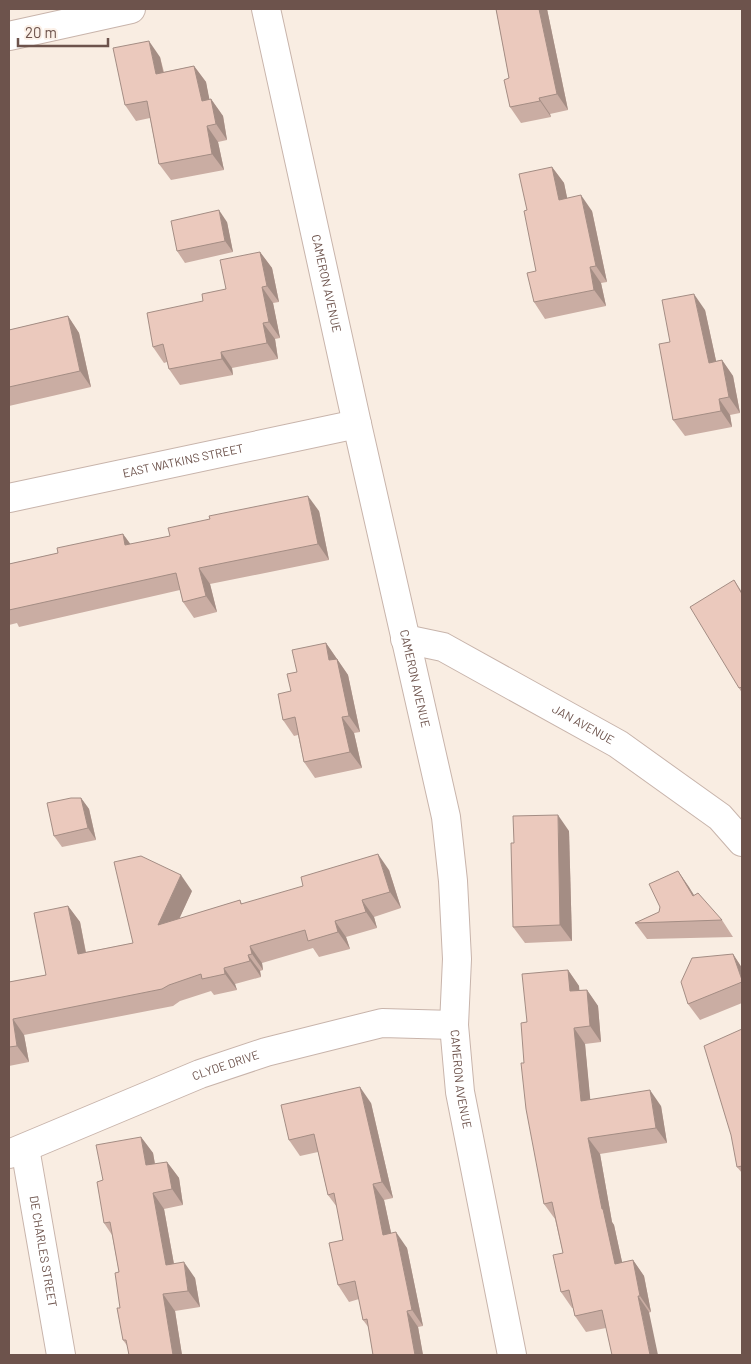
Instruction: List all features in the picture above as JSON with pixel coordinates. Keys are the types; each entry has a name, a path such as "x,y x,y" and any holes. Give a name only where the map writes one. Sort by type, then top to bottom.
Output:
{"street":[{"path":"9,36 131,9"},
{"name":"CAMERON AVENUE","path":"266,9 446,817 453,881 457,959 454,1025 460,1092 512,1355"},
{"name":"EAST WATKINS STREET","path":"9,498 357,424"},
{"name":"JAN AVENUE","path":"405,639 442,647 618,744 720,817 742,842"},
{"name":"CLYDE DRIVE","path":"17,1151 200,1074 266,1052 382,1023 454,1025"},
{"name":"DE CHARLES STREET","path":"17,1151 61,1355"}],"building":[{"path":"496,9 539,9 557,94 539,98 540,101 510,107 504,80 509,78"},
{"path":"149,41 156,74 194,66 202,101 211,99 216,124 207,126 212,154 159,164 147,101 125,105 113,48"},
{"path":"552,167 559,200 581,195 596,266 590,267 594,290 534,302 527,273 536,271 524,211 527,210 519,174"},
{"path":"219,210 225,241 177,251 171,221"},
{"path":"260,252 267,286 262,287 269,322 263,323 267,343 221,352 222,359 169,369 163,344 153,347 147,313 203,301 202,294 226,289 220,260"},
{"path":"694,294 709,363 722,360 729,397 719,399 721,411 673,420 659,344 670,342 662,300"},
{"path":"68,316 80,371 9,387 9,330"},
{"path":"308,496 318,544 199,568 206,596 183,602 176,573 9,610 9,564 58,553 57,548 123,534 125,545 170,536 168,528 210,519 209,516"},
{"path":"734,580 742,594 742,687 739,688 690,607"},
{"path":"326,643 329,660 337,659 349,716 342,717 350,752 304,762 295,717 283,720 278,694 291,691 287,674 297,672 292,650"},
{"path":"81,798 88,828 54,836 47,803"},
{"path":"558,815 560,925 513,927 511,843 514,843 513,816"},
{"path":"378,854 390,892 362,900 366,912 335,921 338,932 308,941 305,930 250,946 252,954 248,955 250,961 224,968 225,974 202,979 201,974 162,989 13,1019 17,1046 9,1047 9,982 46,975 34,913 68,906 78,954 133,943 114,862 141,856 181,875 158,925 240,900 241,904 303,886 301,877"},
{"path":"678,871 693,896 698,893 722,920 635,923 659,912 660,907 649,884"},
{"path":"733,954 742,982 688,1004 681,982 692,958"},
{"path":"568,970 570,991 587,990 590,1026 574,1028 581,1101 650,1090 656,1128 588,1138 615,1264 633,1260 650,1355 612,1355 602,1310 575,1316 569,1290 561,1292 553,1255 563,1253 552,1202 544,1204 526,1109 521,1063 524,1063 521,1023 527,1022 522,974"},
{"path":"742,1029 742,1166 737,1167 731,1135 704,1046"},
{"path":"360,1087 382,1182 373,1184 383,1235 396,1232 412,1310 407,1311 415,1355 373,1355 367,1319 363,1320 355,1281 338,1285 329,1243 343,1240 334,1193 328,1195 314,1134 289,1140 281,1105"},
{"path":"141,1137 146,1165 167,1162 172,1189 153,1193 166,1265 184,1262 188,1291 163,1294 173,1355 129,1355 126,1340 123,1340 117,1308 120,1308 115,1273 119,1272 110,1222 104,1223 97,1182 103,1180 96,1145"}]}
